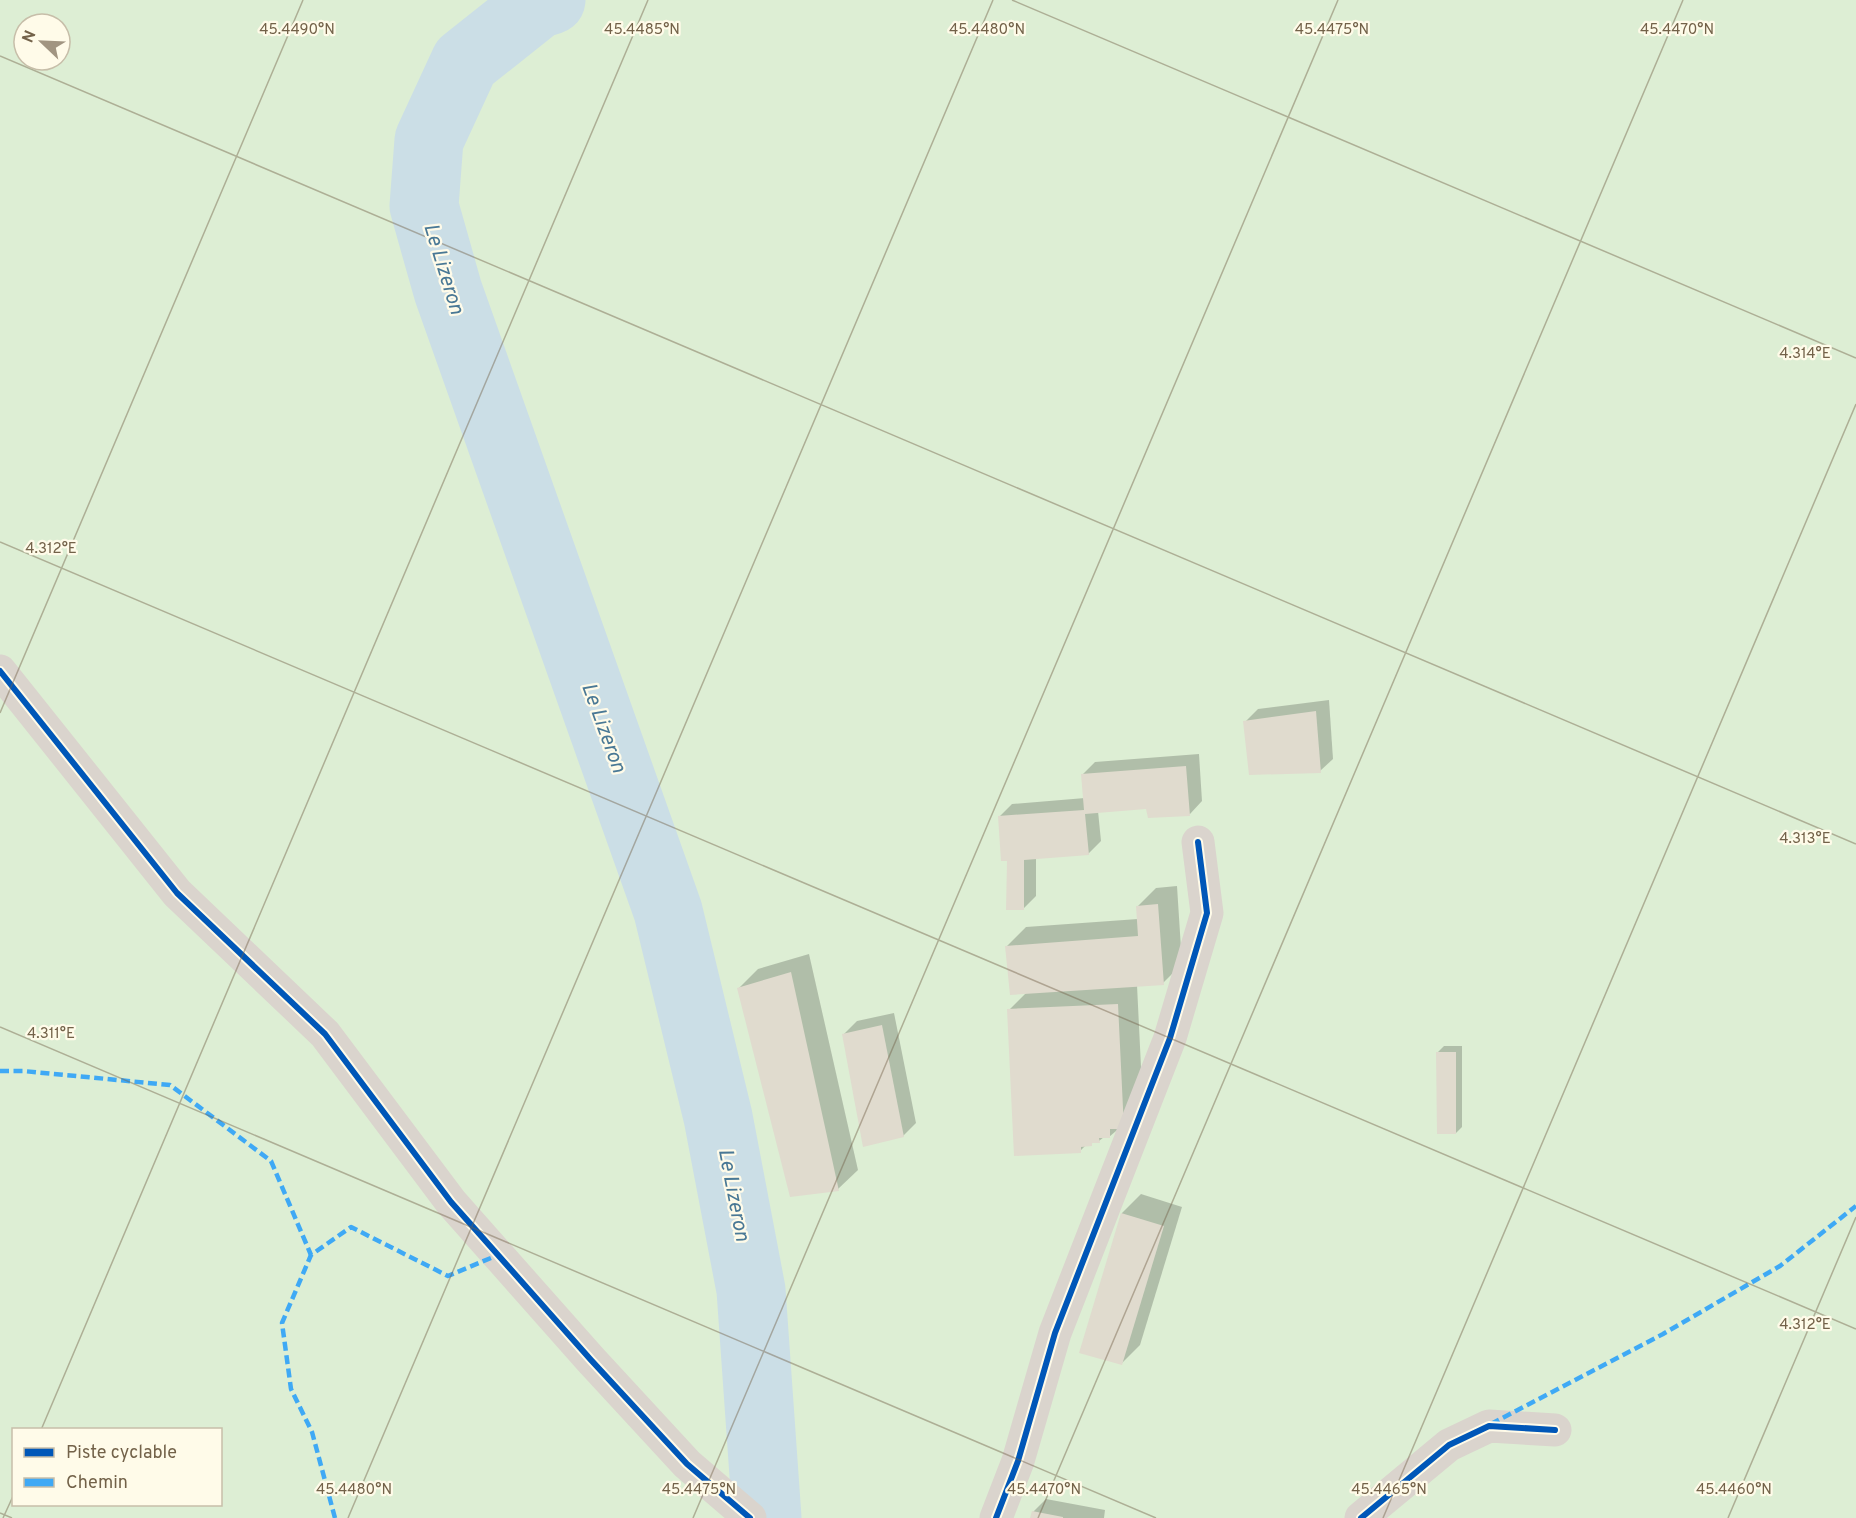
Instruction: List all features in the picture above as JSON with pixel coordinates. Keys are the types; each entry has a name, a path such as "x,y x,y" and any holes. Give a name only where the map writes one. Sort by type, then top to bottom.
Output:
{"street":[{"path":"0,671 177,893 325,1034 451,1202 687,1464 750,1518"},
{"path":"996,1518 1018,1461 1055,1333 1173,1027 1207,913 1198,842"},
{"path":"1361,1518 1449,1445 1488,1426 1555,1430"}],"green space":[{"path":"0,0 1856,0 1856,1518 0,1518"}],"building":[{"path":"1316,711 1321,773 1249,775 1243,721"},
{"path":"1186,766 1190,816 1148,818 1146,809 1085,814 1089,855 1024,860 1024,910 1006,910 1007,861 1001,861 998,816 1084,810 1081,774"},
{"path":"1158,904 1164,985 1010,995 1005,946 1138,936 1136,906"},
{"path":"791,972 839,1191 790,1197 737,988"},
{"path":"1118,1004 1124,1129 1110,1129 1110,1138 1099,1138 1100,1143 1081,1147 1081,1153 1014,1156 1007,1009"},
{"path":"882,1025 904,1137 863,1147 842,1034"},
{"path":"1436,1052 1456,1052 1456,1134 1437,1134"},
{"path":"1121,1213 1164,1226 1122,1365 1079,1353"},
{"path":"1032,1511 1063,1517 1063,1518 1030,1518"}],"waterway":[{"name":"Le Lizeron","path":"551,0 538,4 465,62 429,140 424,206 448,291 668,911 718,1117 751,1290 767,1518"}],"marked path":[{"path":"0,1071 23,1071 170,1085 271,1161 311,1255"},
{"path":"1491,1424 1663,1334 1780,1266 1856,1206"},
{"path":"335,1518 312,1432 291,1389 282,1323 311,1255 351,1227 448,1276 498,1255"}],"cycle path":[{"path":"0,671 177,893 325,1034 451,1202 687,1464 750,1518"},
{"path":"996,1518 1018,1461 1055,1333 1170,1038 1207,913 1198,842"},
{"path":"1361,1518 1449,1445 1489,1426 1555,1430"}]}
